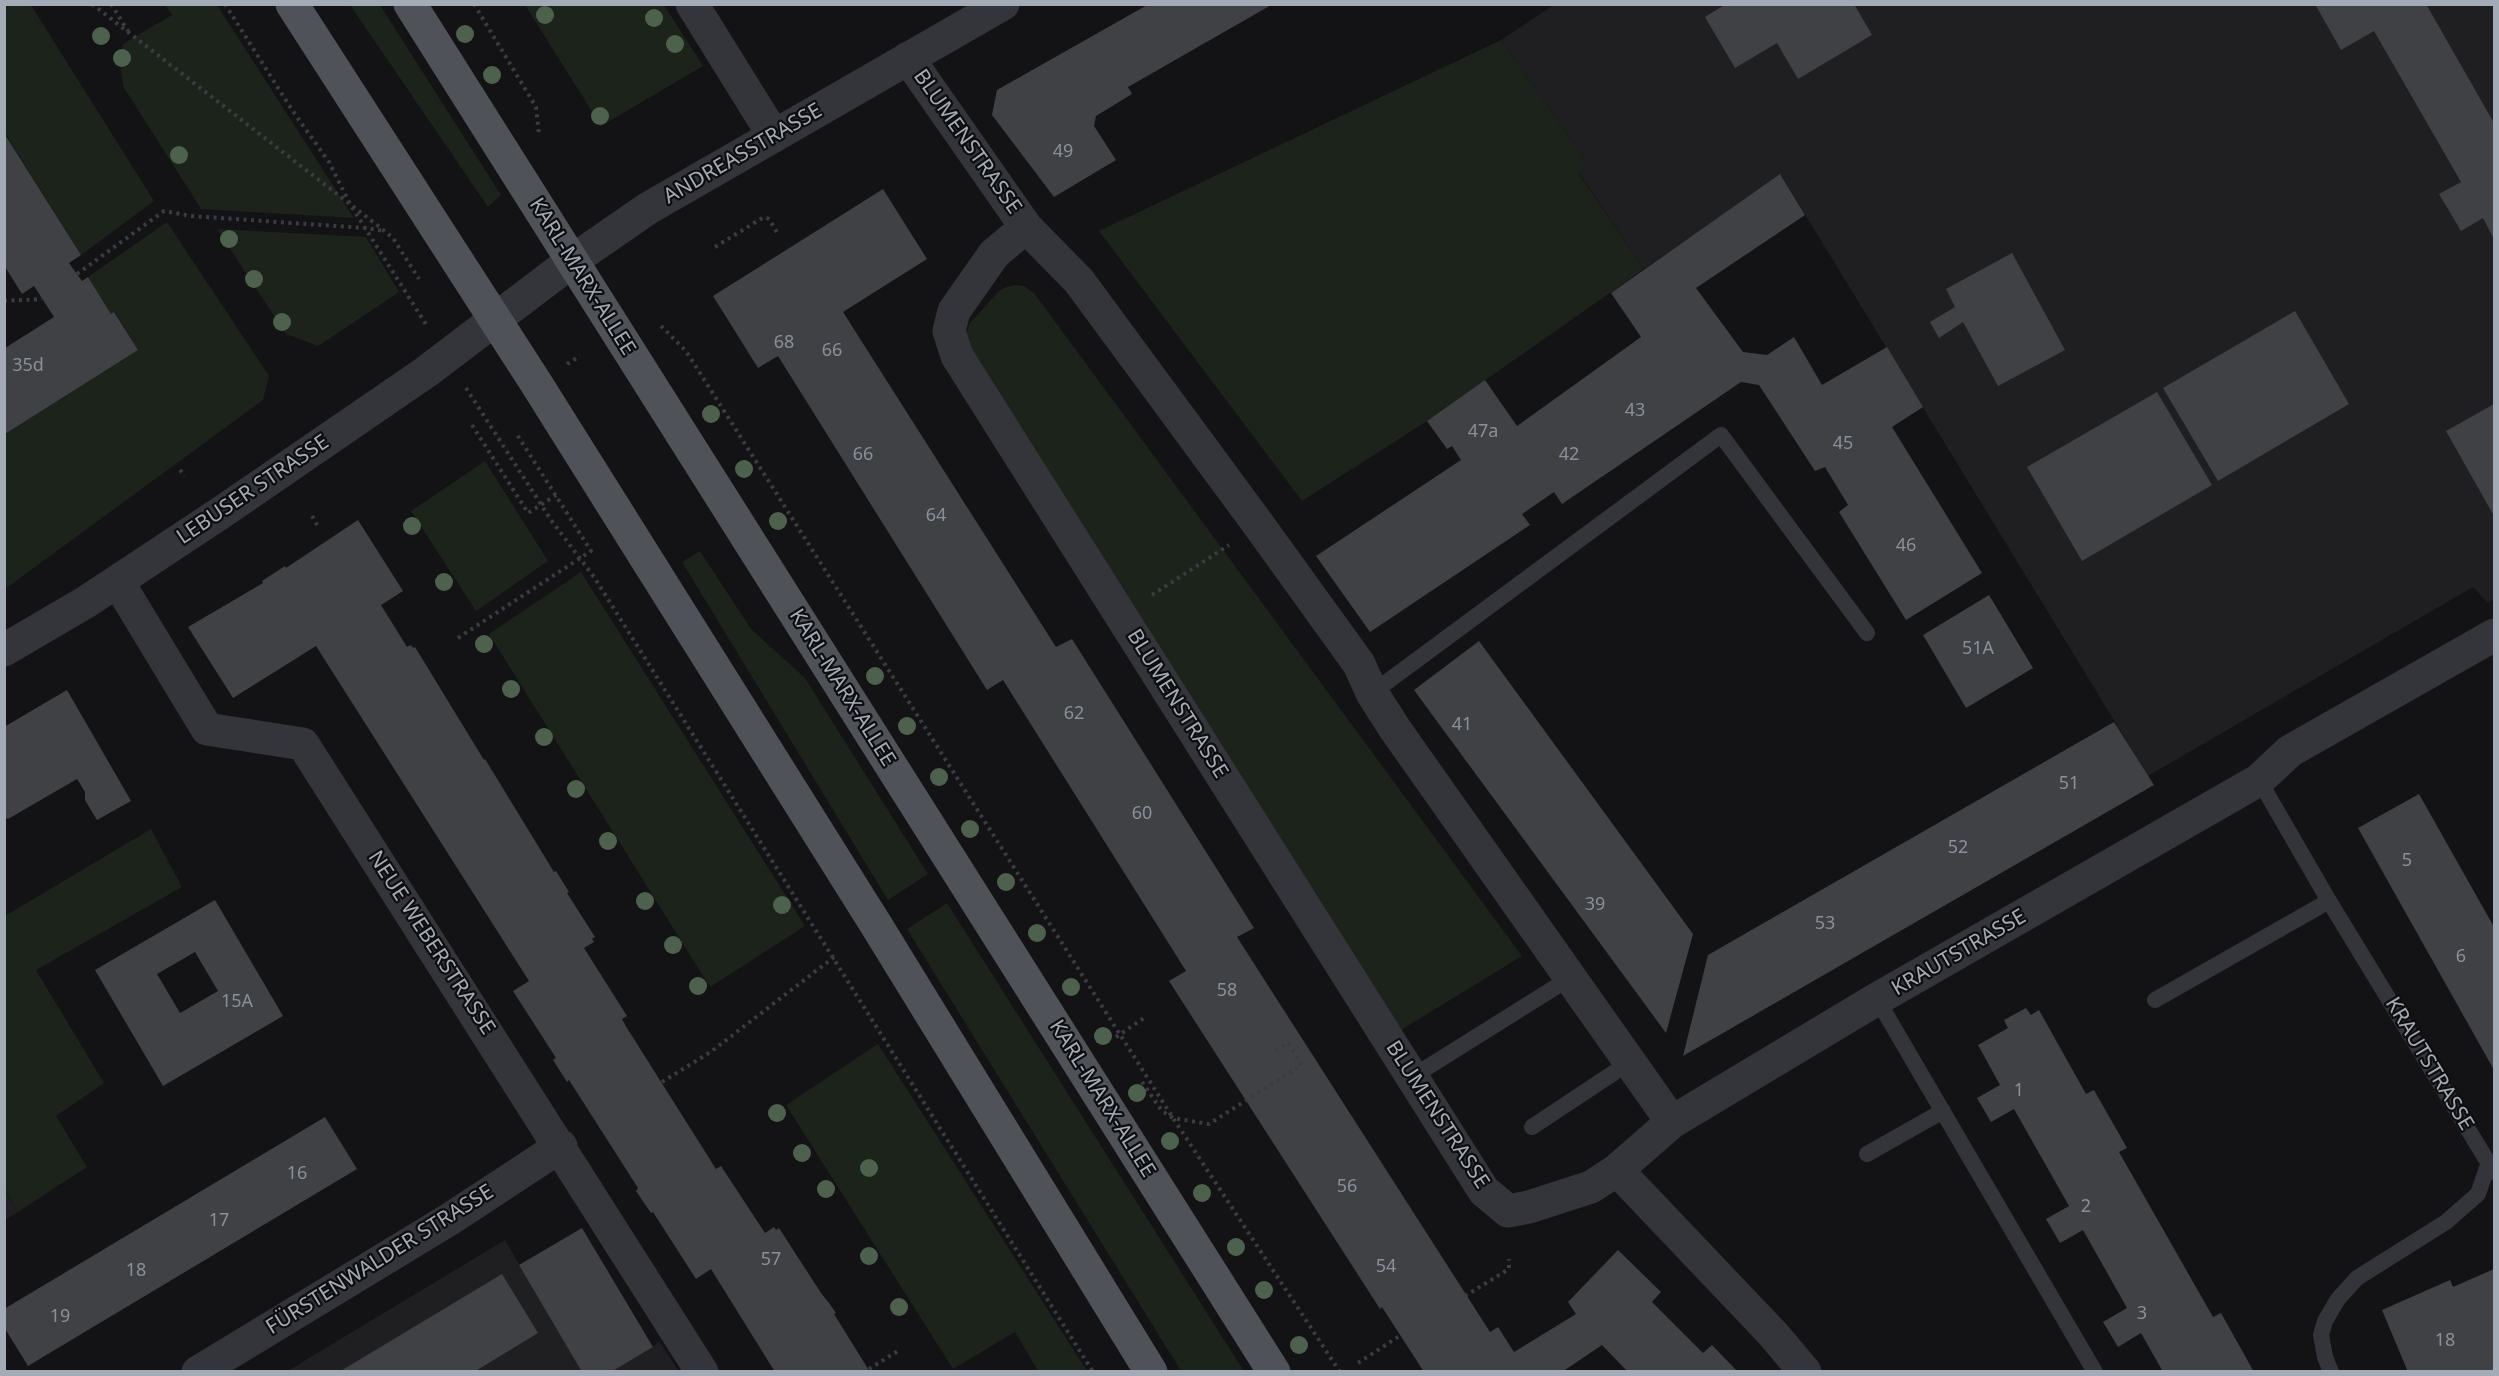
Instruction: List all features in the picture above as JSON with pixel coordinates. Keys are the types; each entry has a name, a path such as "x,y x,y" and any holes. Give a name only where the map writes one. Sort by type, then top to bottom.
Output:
{"main road":[{"path":"292,4 495,320 878,928 1151,1371"},
{"name":"KARL-MARX-ALLEE","path":"410,4 1274,1371"}],"street":[{"path":"692,4 774,136"},
{"name":"ANDREASSTRASSE","path":"495,320 572,261 648,209 1003,4"},
{"name":"BLUMENSTRASSE","path":"908,58 1026,227 1079,281 1359,664 1372,693 1672,1122 1617,1170 1590,1187 1529,1207 1508,1211 1484,1191 957,356 949,331 954,311 994,254 1026,227"},
{"name":"LEBUSER STRASSE","path":"4,650 117,582 426,372 495,320"},
{"name":"NEUE WEBERSTRASSE","path":"117,582 207,729 303,744 561,1146 702,1371"},
{"name":"KRAUTSTRASSE","path":"1672,1122 1877,999 2259,780 2290,751 2494,635"},
{"name":"FÜRSTENWALDER STRASSE","path":"198,1371 450,1219 561,1146"},
{"path":"1617,1170 1773,1334 1805,1371"}],"lane":[{"path":"1372,693 1721,435 1867,633"},
{"name":"KRAUTSTRASSE","path":"2259,780 2329,901 2492,1167 2478,1194 2446,1222 2357,1278 2338,1299 2325,1321 2321,1335 2325,1357 2331,1371"},
{"path":"2155,1000 2329,901"},
{"path":"1412,1077 1570,978"},
{"name":"KRAUTSTRASSE","path":"1877,999 2095,1371"},
{"path":"1532,1126 1630,1062"},
{"path":"1867,1154 1943,1111"}],"path":[{"path":"92,4 386,232 393,238 419,279"},
{"path":"111,4 130,34"},
{"path":"225,4 292,110 329,162 350,204 422,318"},
{"path":"474,4 536,107 539,136"},
{"path":"77,274 164,211 191,216 366,228 386,232"},
{"path":"715,247 764,217 769,219 778,234"},
{"path":"4,301 42,299"},
{"path":"661,326 686,351 1117,1036 1340,1371"},
{"path":"472,399 540,505 594,577 1093,1371"},
{"path":"472,425 528,513 556,495"},
{"path":"458,638 591,551 516,433"},
{"path":"180,470 184,476"},
{"path":"312,516 319,528"},
{"path":"1120,615 1224,548"},
{"path":"662,1082 712,1051 834,957"},
{"path":"1117,1036 1144,1018"},
{"path":"1142,1082 1162,1111 1173,1118 1209,1124 1302,1065 1288,1043 1275,1051"},
{"path":"1465,1296 1509,1269 1509,1259"},
{"path":"1358,1363 1401,1335"},
{"path":"869,1370 898,1352"}],"shaded area":[{"path":"5,4 31,5 154,201 81,255 5,133"},
{"path":"1555,4 2494,5 2494,599 2488,603 2473,587 2148,776 1781,175 1644,269 1579,173 1587,162 1501,40"},
{"path":"165,5 217,5 354,218 201,209 124,88 120,66 123,44 172,15"},
{"path":"350,5 380,5 501,195 488,207"},
{"path":"525,5 664,5 703,66 601,126"},
{"path":"1501,40 1587,162 1579,174 1644,269 1427,421 1302,501 1099,231"},
{"path":"167,222 269,376 263,400 5,589 5,434 138,350 115,312 111,314 88,277"},
{"path":"217,229 366,237 399,292 318,346 286,334"},
{"path":"1016,285 1024,286 1034,293 1522,956 1401,1030 971,351 966,337 969,324 999,291"},
{"path":"485,461 548,561 476,611 411,511"},
{"path":"700,551 751,629 805,678 928,874 888,900 682,562"},
{"path":"581,572 805,926 710,987 489,634"},
{"path":"151,829 182,887 36,970 104,1083 56,1116 87,1167 18,1212 5,1190 5,916"},
{"path":"947,903 1244,1371 1181,1371 907,929"},
{"path":"878,1044 1087,1371 1038,1371 1015,1332 953,1369 786,1105"},
{"path":"4,1190 18,1212 5,1220 4,1220"},
{"path":"505,1240 582,1371 286,1372"},
{"path":"659,1341 679,1371 611,1372 653,1347"}],"building":[{"path":"1149,4 1273,4 1128,87 1132,94 1096,116 1094,126 1116,160 1054,197 992,115 997,90"},
{"path":"1726,4 1854,4 1872,35 1798,79 1777,43 1735,68 1705,17"},
{"path":"2315,4 2426,4 2494,123 2494,239 2483,218 2461,231 2439,194 2461,182 2374,31 2341,50"},
{"path":"4,133 81,255 69,263 82,281 88,277 111,314 114,312 138,350 5,434 5,348 54,317 34,286 22,294 4,265"},
{"path":"1780,174 1805,215 1696,288 1743,352 1767,355 1794,337 1822,385 1887,347 1923,407 1892,427 1982,573 1906,620 1839,512 1848,505 1825,467 1815,471 1759,385 1741,382 1562,504 1554,492 1522,514 1530,525 1370,632 1316,556 1461,460 1452,446 1447,449 1427,421 1485,380 1517,426 1641,337 1611,293"},
{"path":"883,189 927,259 843,312 1056,647 1072,639 1254,928 1237,937 1490,1332 1498,1327 1514,1352 1576,1314 1568,1302 1618,1250 1661,1292 1652,1302 1703,1353 1712,1345 1738,1372 1628,1372 1602,1345 1562,1372 1424,1372 1382,1307 1380,1309 1169,981 1186,971 1003,680 987,690 778,356 758,368 713,296"},
{"path":"2012,253 2065,350 1998,386 1963,322 1939,338 1930,322 1955,307 1946,289"},
{"path":"2295,311 2349,404 2218,481 2163,388"},
{"path":"2157,392 2212,485 2082,561 2027,467"},
{"path":"2494,404 2494,516 2446,431"},
{"path":"358,520 403,591 381,605 407,647 411,645 415,647 554,872 556,871 569,892 567,893 595,937 592,939 594,942 584,948 627,1016 622,1019 627,1028 716,1169 721,1166 765,1233 774,1227 776,1230 779,1228 836,1313 834,1314 870,1372 775,1372 711,1269 696,1279 653,1212 651,1213 636,1191 638,1188 569,1080 567,1082 553,1060 556,1058 513,991 529,981 316,646 233,698 188,627 263,583 262,581 285,566 286,568"},
{"path":"1989,595 2033,668 1966,708 1923,635"},
{"path":"1479,641 1693,934 1666,1033 1414,690"},
{"path":"67,690 131,801 97,820 85,800 85,792 77,779 8,819 4,817 4,727"},
{"path":"2114,722 2154,785 1683,1056 1708,955"},
{"path":"2419,794 2494,927 2494,1070 2358,828"},
{"path":"215,900 283,1016 163,1086 95,970","holes":["195,952 218,991 180,1013 157,974"]},
{"path":"2026,1008 2031,1015 2039,1010 2086,1094 2094,1090 2127,1148 2119,1152 2213,1317 2221,1313 2254,1372 2163,1372 2141,1333 2118,1347 2103,1322 2127,1308 2083,1230 2060,1243 2046,1219 2069,1206 2014,1109 1991,1122 1977,1098 2000,1085 1978,1045 2008,1028 2004,1020"},
{"path":"325,1117 357,1169 28,1366 4,1327 4,1309"},
{"path":"582,1228 653,1347 611,1372 582,1372 519,1265"},
{"path":"2494,1269 2494,1372 2408,1372 2382,1310 2450,1280 2453,1287"},
{"path":"502,1274 538,1333 474,1372 339,1372"}]}
